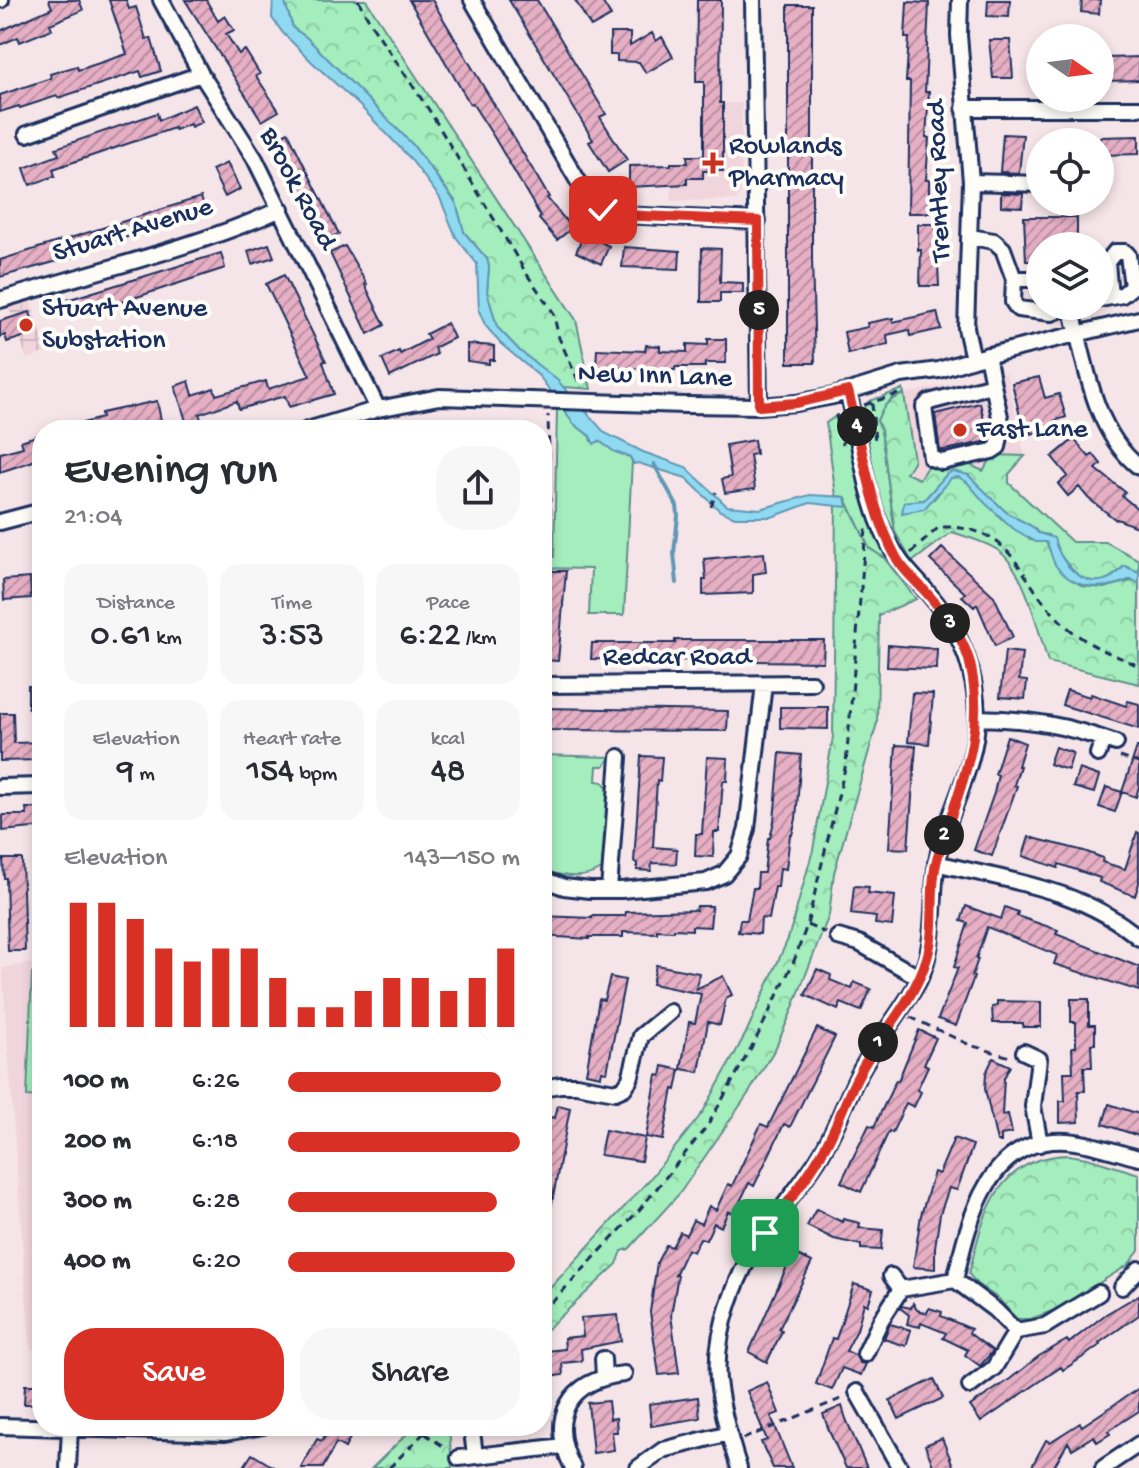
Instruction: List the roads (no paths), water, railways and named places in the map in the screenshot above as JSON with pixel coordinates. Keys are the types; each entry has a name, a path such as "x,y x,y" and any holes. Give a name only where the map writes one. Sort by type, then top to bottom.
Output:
{"street":[{"name":"Brook Road","path":"161,0 201,74 255,159 378,409"},
{"path":"472,0 588,198 603,210 620,215 758,221"},
{"path":"753,0 759,406"},
{"name":"Trentley Road","path":"960,0 959,35 971,182 966,328 993,385 1002,426 998,447 992,451 942,462 931,458 923,411 926,404 993,385"},
{"path":"27,134 201,74"},
{"path":"964,108 1139,108"},
{"path":"971,182 1026,184"},
{"name":"Stuart Avenue","path":"0,300 192,241 281,209"},
{"path":"970,237 999,243 1014,279 1013,302 1018,309 1026,310"},
{"path":"1014,279 1026,279"},
{"name":"New Inn Lane","path":"341,420 439,397 759,406 796,403 1139,319"},
{"path":"1074,320 1096,401 1114,442 1139,467"},
{"path":"739,1468 718,1378 723,1324 736,1281 765,1233 822,1153 859,1074 920,978 932,929 936,863 969,761 977,718 971,665 956,632 937,603 900,564 884,534 870,492 848,391"},
{"path":"0,522 32,514"},
{"name":"Redcar Road","path":"552,685 812,683"},
{"path":"552,883 564,887 609,890 706,882 717,879 733,867 747,829 764,684"},
{"path":"977,718 1043,721 1110,741 1098,754"},
{"path":"609,890 615,766"},
{"path":"0,787 32,786"},
{"path":"936,863 1060,893 1097,908 1137,931"},
{"path":"838,937 855,949 920,978"},
{"path":"552,1087 576,1085 615,1092 624,1088 630,1079 641,1036 670,1012"},
{"path":"1024,1052 1046,1054 1033,1106 1040,1144"},
{"path":"955,1280 971,1213 982,1191 1001,1166 1020,1152 1040,1144 1065,1141 1094,1145 1139,1158"},
{"path":"1122,1287 1139,1269"},
{"path":"891,1276 898,1295"},
{"path":"865,1354 881,1320 898,1295 955,1280"},
{"path":"955,1280 995,1310 1016,1331"},
{"path":"970,1386 994,1368 1016,1331 1045,1326 1099,1293"},
{"path":"603,1359 604,1376"},
{"path":"573,1468 564,1446 562,1421 567,1402 580,1387 604,1376 624,1374"},
{"path":"857,1392 900,1468"},
{"path":"0,1426 32,1426"},
{"path":"68,1468 70,1436"},
{"path":"638,1468 663,1450 730,1438"},
{"path":"473,1439 475,1456"},
{"path":"1103,1468 1139,1444"},
{"path":"459,1458 564,1446"}],"water":[{"path":"273,0 284,0 293,28 306,37 412,144 456,203 464,232 487,259 487,292 497,327 520,351 557,380 605,433 643,452 686,467 727,506 760,509 810,495 845,497 847,507 810,503 772,517 735,517 720,511 686,478 634,464 630,457 615,452 599,441 594,444 590,436 574,424 540,377 500,343 485,325 479,311 477,264 456,237 440,198 409,157 283,33 272,18"},
{"path":"953,471 968,475 1007,513 1038,533 1054,538 1064,561 1082,577 1102,581 1124,566 1139,572 1139,584 1131,579 1101,587 1072,580 1056,566 1046,542 1036,542 1014,529 967,482 958,477 951,478 924,509 902,513 904,502 924,500"}],"waterway":[{"path":"654,464 677,506 674,553 677,583"}],"place":[{"name":"Rowlands Pharmacy","path":"713,163"},
{"name":"Stuart Avenue Substation","path":"26,325"},
{"name":"Fast Lane","path":"960,430"}]}
